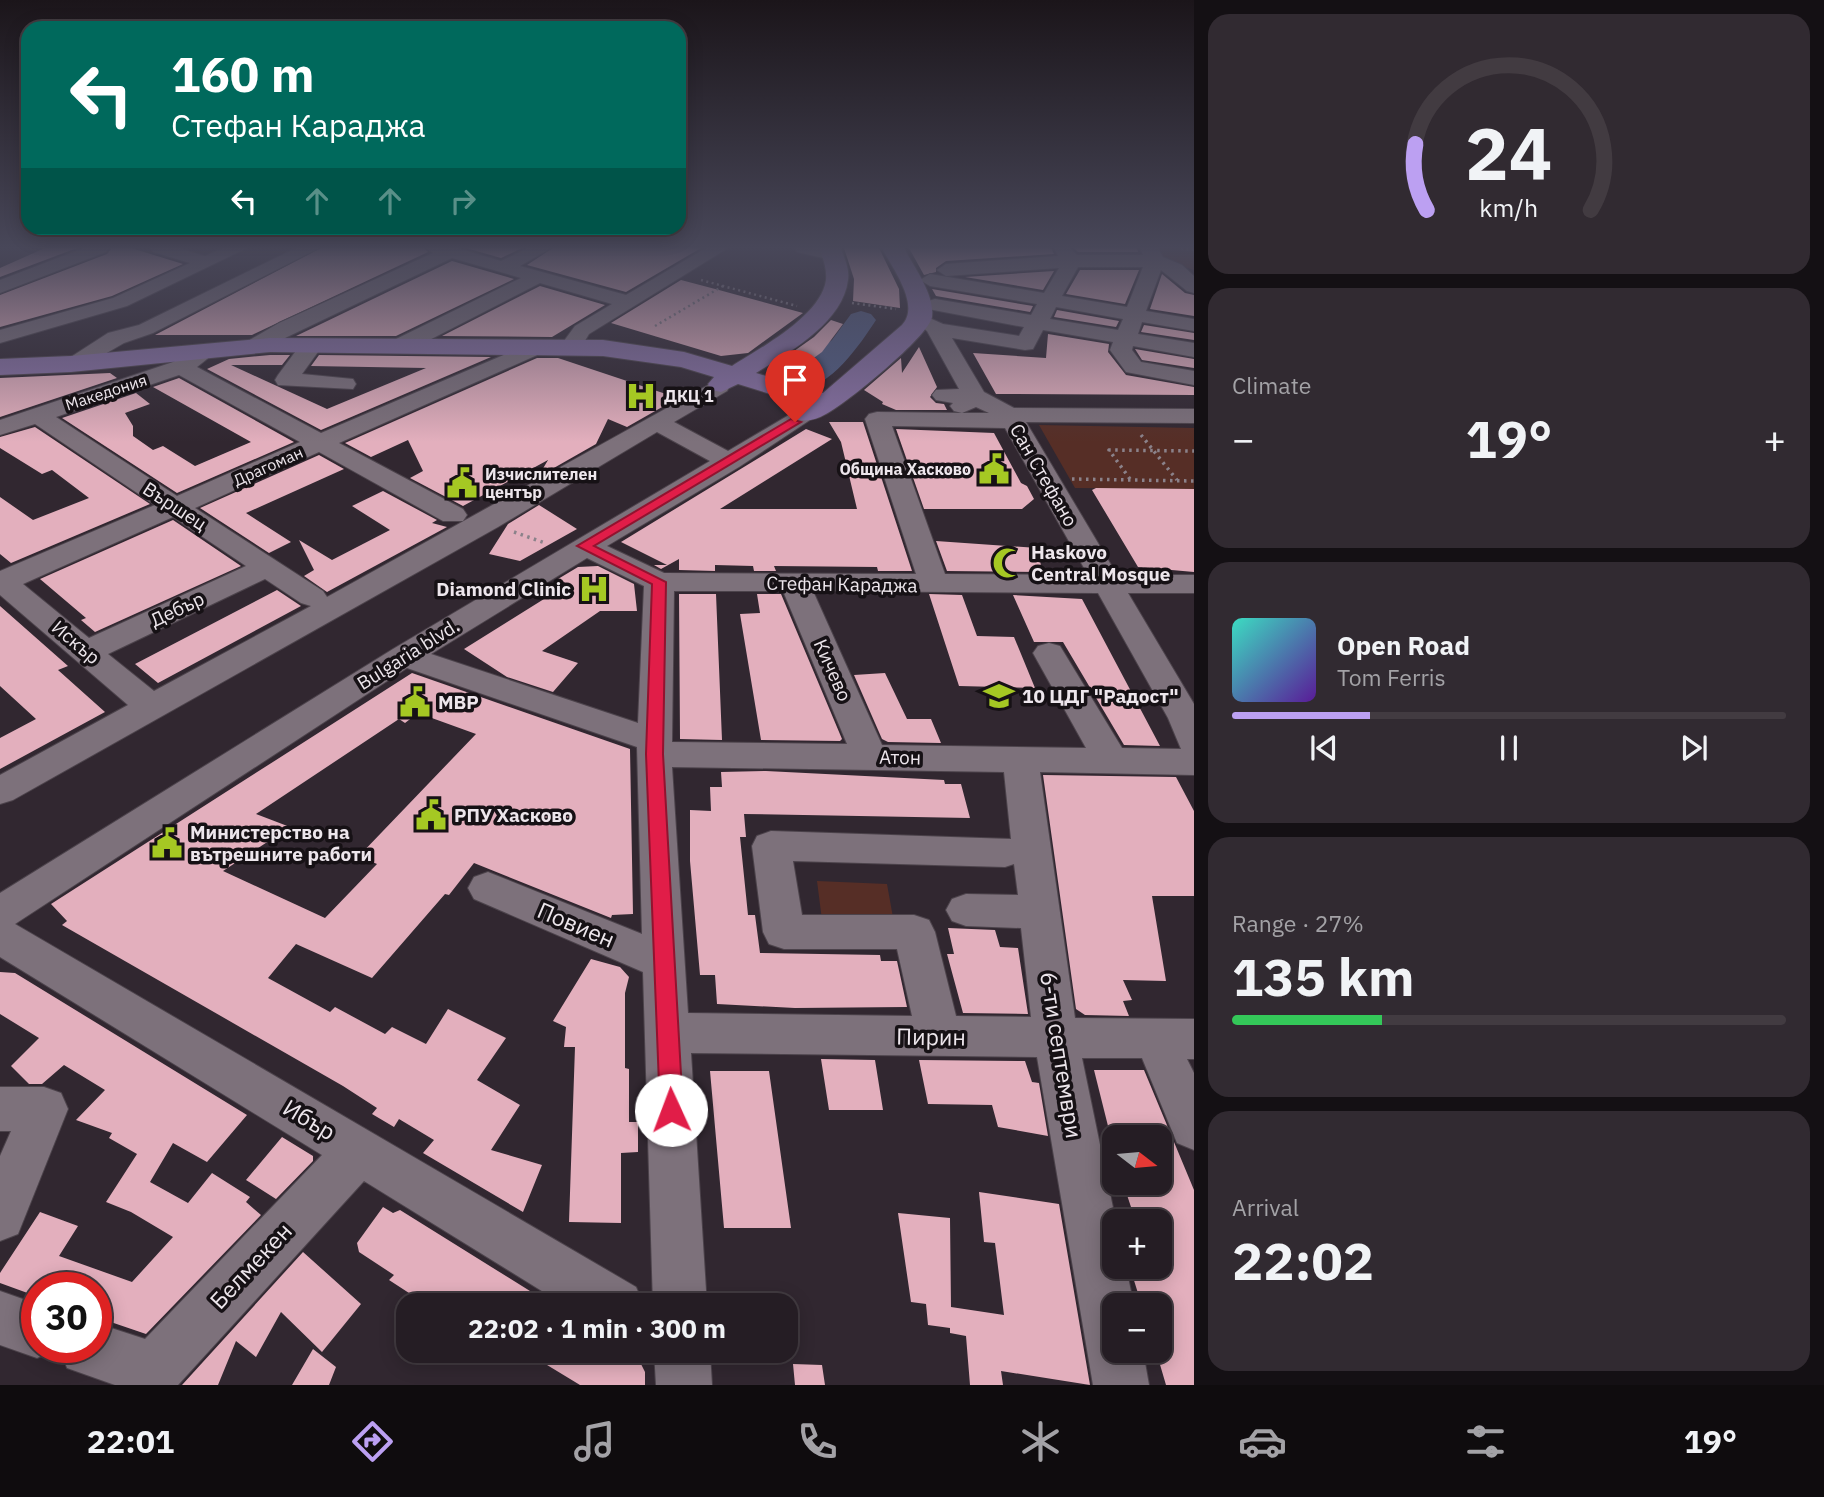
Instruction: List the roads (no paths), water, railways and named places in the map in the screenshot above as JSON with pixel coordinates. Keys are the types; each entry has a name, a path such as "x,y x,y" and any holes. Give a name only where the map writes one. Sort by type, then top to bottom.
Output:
{"main road":[{"path":"733,382 818,313"},
{"name":"Bulgaria blvd.","path":"810,406 892,349 924,316"},
{"path":"0,367 71,364 252,345 536,347 577,349 733,382 810,406"}],"street":[{"path":"0,337 84,313"},
{"path":"71,364 161,313"},
{"path":"116,338 146,329 179,313"},
{"path":"252,345 315,313"},
{"path":"400,346 467,313"},
{"path":"577,349 574,338 611,313"},
{"path":"924,316 1026,344 1042,313"},
{"path":"1126,313 1194,325"},
{"path":"1134,314 1121,349 1133,367 1194,379"},
{"path":"924,316 1036,322 1194,351"},
{"path":"876,414 959,407 975,397 924,316"},
{"path":"312,345 286,380 345,384"},
{"name":"Драгоман","path":"1,582 536,347"},
{"name":"Македония","path":"0,428 181,367 208,349"},
{"path":"181,367 453,515"},
{"path":"0,791 733,382"},
{"name":"Сан Стефано","path":"944,395 975,397 1012,418 1191,726"},
{"name":"Bulgaria blvd.","path":"0,913 404,656 578,549 730,462 810,406"},
{"path":"876,414 1012,418 1194,416"},
{"path":"876,414 934,585"},
{"name":"Вършец","path":"37,415 312,597"},
{"path":"658,423 730,462"},
{"name":"Стефан Караджа","path":"578,549 659,582 1109,586 1185,584"},
{"name":"Дебър","path":"87,652 267,567"},
{"name":"Искър","path":"1,582 150,706"},
{"path":"659,582 654,747 679,1293"},
{"name":"Кичево","path":"795,584 870,757"},
{"path":"1049,653 1128,761"},
{"name":"Атон","path":"404,656 654,747 870,757 1194,762"},
{"name":"6-ти септември","path":"1020,758 1056,1039 1104,1293"},
{"path":"939,1037 914,932 784,932 771,846 1005,852"},
{"name":"Повиен","path":"488,888 664,962"},
{"path":"966,911 1039,912"},
{"name":"Ибър","path":"0,936 596,1293"},
{"name":"Пирин","path":"668,1033 1175,1039"},
{"path":"1175,1039 1194,1128"},
{"path":"0,1109 44,1110 0,1216"},
{"name":"Белмекен","path":"151,1378 359,1150"},
{"path":"0,1318 21,1325"},
{"path":"112,1360 151,1378"},
{"path":"683,1363 684,1385"},
{"name":"6-ти септември","path":"1117,1363 1121,1385"}],"waterway":[{"path":"801,381 843,347 861,320"}],"place":[{"name":"ДКЦ 1","path":"641,396"},
{"name":"Община Хасково","path":"994,469"},
{"name":"Изчислителен център","path":"462,483"},
{"name":"Haskovo Central Mosque","path":"1008,563"},
{"name":"Diamond Clinic","path":"594,589"},
{"name":"10 ЦДГ \"Радост\"","path":"999,696"},
{"name":"МВР","path":"415,702"},
{"name":"РПУ Хасково","path":"431,815"},
{"name":"Министерство на вътрешните работи","path":"167,843"}]}
